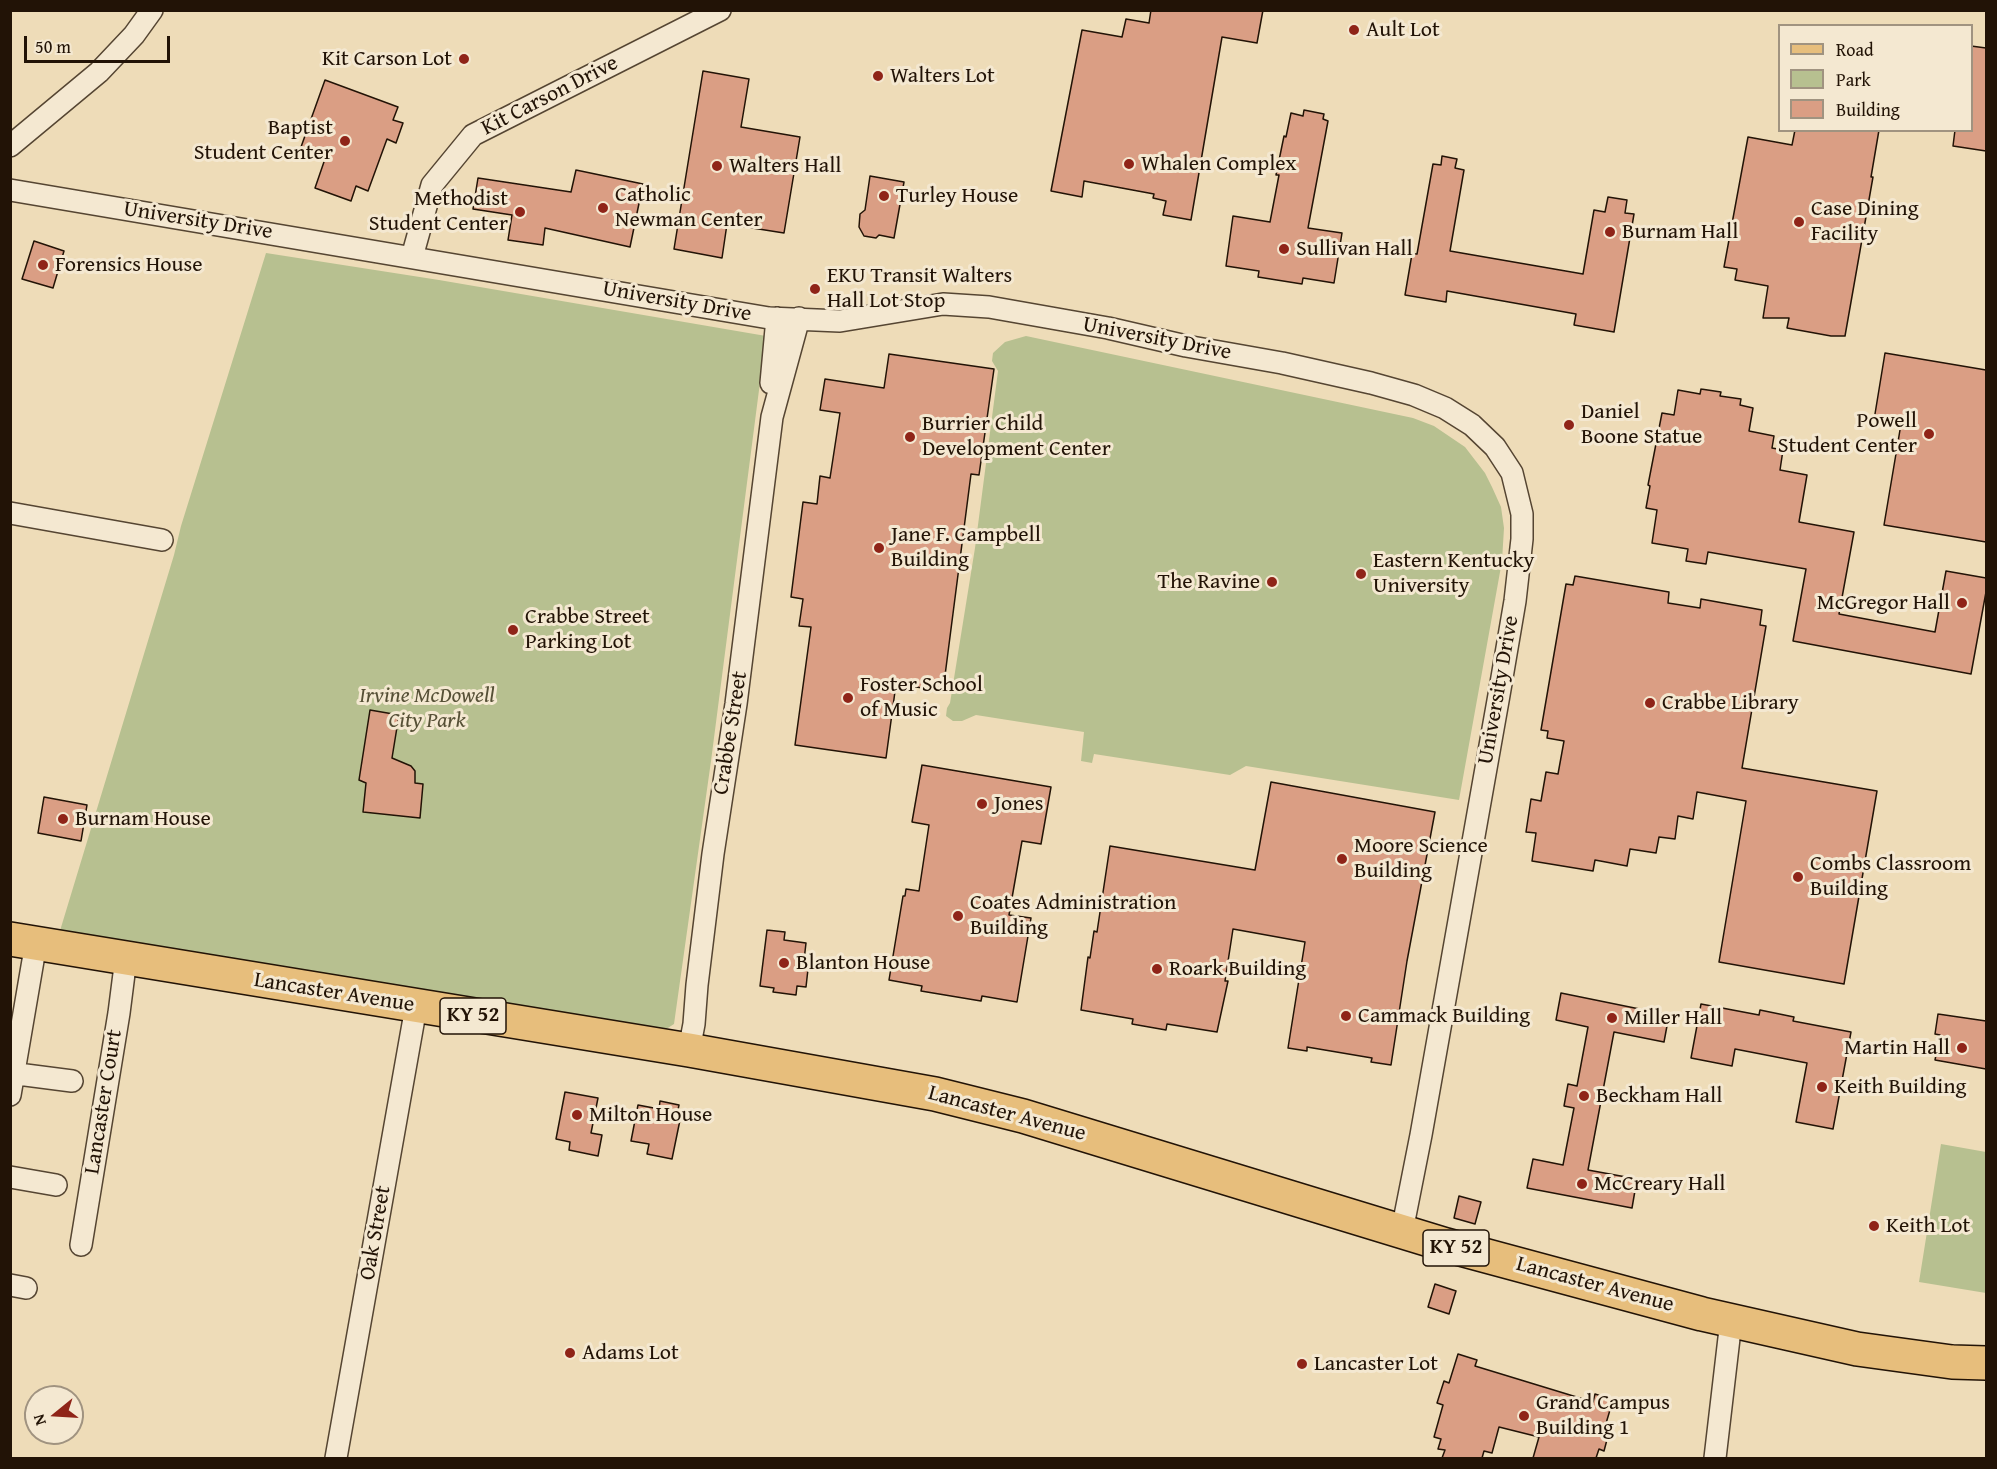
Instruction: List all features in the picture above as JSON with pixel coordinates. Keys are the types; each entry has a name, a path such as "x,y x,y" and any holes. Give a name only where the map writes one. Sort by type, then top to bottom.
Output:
{"main road":[{"name":"Lancaster Avenue","path":"23,941 689,1050 934,1094 1023,1116 1446,1245 1731,1321 1857,1349 1952,1362 1986,1363"}],"street":[{"path":"10,146 99,72 134,35 152,10"},
{"name":"Kit Carson Drive","path":"412,257 432,185 472,135 720,10"},
{"name":"University Drive","path":"10,190 777,318 840,321 919,307 966,305 1107,328 1371,383 1414,395 1445,408 1472,425 1505,460 1512,473 1522,514 1522,538 1501,684 1420,1145 1402,1231"},
{"name":"Crabbe Street","path":"772,417 770,393 777,318"},
{"name":"Crabbe Street","path":"689,1050 772,417 799,318"},
{"path":"10,513 162,540"},
{"path":"10,1095 23,941"},
{"name":"Lancaster Court","path":"81,1245 126,958"},
{"name":"Oak Street","path":"336,1458 416,1007"},
{"path":"12,1073 72,1081"},
{"path":"10,1177 56,1185"},
{"path":"1715,1458 1731,1321"}],"green space":[{"name":"Irvine McDowell City Park","path":"266,253 766,336 711,761 674,1024 654,1037 59,934 181,526"},
{"name":"The Ravine","path":"1026,336 1413,418 1434,426 1465,447 1485,473 1492,487 1501,507 1504,528 1502,561 1459,800 1246,766 1230,775 1094,754 1092,763 1081,761 1084,732 976,715 962,721 953,721 946,716 975,548 998,371 992,361 993,353 1005,342"},
{"path":"1941,1144 1986,1152 1986,1293 1919,1282"}],"building":[{"path":"1151,10 1263,10 1257,43 1222,37 1191,220 1163,215 1166,201 1153,198 1154,194 1084,181 1082,197 1051,191 1082,30 1122,37 1126,19 1149,23"},
{"path":"1973,46 1986,48 1986,151 1953,146 1955,132 1973,132"},
{"name":"Walters Hall","path":"703,71 749,79 741,127 800,137 784,233 727,224 722,258 674,249"},
{"name":"Baptist Student Center","path":"325,80 398,107 393,120 403,123 396,143 387,139 368,191 356,186 351,201 315,188 326,156 301,147"},
{"path":"1304,110 1324,114 1323,119 1328,121 1308,228 1342,233 1334,283 1303,278 1302,284 1258,277 1259,271 1226,266 1233,216 1270,222 1284,136 1286,137 1291,113 1303,116"},
{"name":"Case Dining Facility","path":"1795,132 1879,132 1845,336 1831,336 1787,328 1789,318 1763,318 1768,286 1735,280 1737,269 1724,267 1748,137 1792,145"},
{"name":"Burnam Hall","path":"1442,156 1457,159 1455,168 1464,170 1450,251 1583,274 1594,210 1605,212 1608,197 1627,200 1625,213 1634,214 1614,332 1574,325 1576,314 1447,291 1446,302 1405,295 1412,254 1417,254 1433,164 1441,165"},
{"path":"576,170 643,184 630,247 545,228 543,245 508,240 512,215 473,209 478,178 571,192"},
{"name":"Turley House","path":"870,176 904,182 894,238 879,235 876,238 864,236 859,227 860,214 865,210"},
{"name":"Forensics House","path":"34,241 64,251 53,288 22,279"},
{"name":"Powell Student Center","path":"1885,353 1986,370 1986,542 1884,525 1901,424 1874,420"},
{"path":"889,354 994,369 979,475 971,474 943,691 896,684 886,758 795,745 811,627 799,626 803,599 791,597 803,502 817,504 820,476 830,478 840,413 820,410 825,379 884,388"},
{"path":"1701,389 1721,392 1720,396 1741,399 1740,405 1753,408 1749,431 1774,436 1772,448 1783,450 1780,470 1807,475 1799,522 1854,532 1839,614 1935,632 1946,571 1986,578 1986,592 1971,674 1793,641 1806,569 1708,552 1706,564 1686,561 1688,549 1652,543 1657,510 1646,508 1650,486 1648,485 1662,413 1674,415 1678,390 1700,394"},
{"name":"Crabbe Library","path":"1575,576 1669,592 1668,603 1700,608 1701,599 1762,610 1760,625 1766,626 1742,768 1877,791 1844,984 1719,962 1746,801 1697,792 1693,819 1678,816 1675,839 1659,837 1656,853 1630,849 1627,866 1595,860 1593,871 1532,861 1536,833 1526,832 1531,799 1541,801 1546,772 1558,774 1564,741 1547,738 1548,731 1541,730 1566,584 1573,585"},
{"path":"370,710 399,715 392,758 411,766 415,771 415,783 423,784 420,818 363,812 366,783 359,780"},
{"name":"Coates Administration Building","path":"922,765 1051,787 1041,844 1022,841 1009,915 1031,918 1017,1002 982,996 981,1001 921,991 922,986 889,980 903,896 905,896 906,889 919,891 929,825 912,822"},
{"path":"1271,782 1435,812 1407,961 1391,1065 1371,1062 1372,1058 1307,1047 1307,1051 1288,1048 1305,942 1233,929 1225,981 1228,981 1217,1032 1167,1024 1166,1030 1132,1024 1133,1019 1081,1010 1088,957 1090,958 1094,931 1097,932 1110,846 1255,870"},
{"name":"Burnam House","path":"44,797 87,805 81,841 38,833"},
{"name":"Blanton House","path":"767,930 785,932 784,940 806,943 803,969 808,969 806,987 797,986 796,995 773,992 774,988 760,986"},
{"path":"1561,993 1669,1015 1664,1042 1614,1032 1588,1170 1637,1179 1632,1208 1527,1188 1533,1159 1563,1165 1574,1108 1564,1106 1568,1084 1577,1086 1588,1027 1556,1020"},
{"name":"Keith Building","path":"1701,1004 1759,1015 1760,1010 1794,1017 1793,1021 1851,1032 1833,1129 1796,1122 1807,1063 1735,1049 1732,1066 1691,1058"},
{"name":"Martin Hall","path":"1938,1014 1986,1021 1986,1069 1935,1060 1940,1035 1935,1034"},
{"name":"Milton House","path":"565,1092 598,1098 591,1133 602,1135 598,1156 569,1150 570,1142 556,1139"},
{"path":"660,1101 679,1105 676,1119 680,1120 672,1159 647,1154 649,1144 631,1141 638,1105 659,1109"},
{"path":"1459,1196 1481,1202 1475,1224 1454,1218"},
{"path":"1435,1284 1456,1291 1449,1314 1428,1307"},
{"name":"Grand Campus Building 1","path":"1458,1354 1477,1360 1475,1366 1593,1402 1595,1394 1613,1400 1604,1430 1609,1432 1604,1451 1599,1449 1596,1458 1533,1458 1539,1437 1499,1427 1492,1453 1484,1451 1482,1458 1442,1458 1445,1450 1438,1449 1441,1439 1434,1437 1443,1405 1437,1403 1444,1381 1449,1383"}],"place":[{"name":"Ault Lot","path":"1354,30"},
{"name":"Kit Carson Lot","path":"464,59"},
{"name":"Walters Lot","path":"878,76"},
{"name":"Baptist Student Center","path":"345,141"},
{"name":"Whalen Complex","path":"1129,164"},
{"name":"Walters Hall","path":"717,166"},
{"name":"Turley House","path":"884,196"},
{"name":"Catholic Newman Center","path":"603,208"},
{"name":"Methodist Student Center","path":"520,212"},
{"name":"Case Dining Facility","path":"1799,222"},
{"name":"Burnam Hall","path":"1610,232"},
{"name":"Sullivan Hall","path":"1284,249"},
{"name":"Forensics House","path":"43,265"},
{"name":"EKU Transit Walters Hall Lot Stop","path":"815,289"},
{"name":"Daniel Boone Statue","path":"1569,425"},
{"name":"Powell Student Center","path":"1929,434"},
{"name":"Burrier Child Development Center","path":"910,437"},
{"name":"Jane F. Campbell Building","path":"879,548"},
{"name":"Eastern Kentucky University","path":"1361,574"},
{"name":"The Ravine","path":"1272,582"},
{"name":"McGregor Hall","path":"1962,603"},
{"name":"Crabbe Street Parking Lot","path":"513,630"},
{"name":"Foster School of Music","path":"848,698"},
{"name":"Crabbe Library","path":"1650,703"},
{"name":"Jones","path":"982,804"},
{"name":"Burnam House","path":"63,819"},
{"name":"Moore Science Building","path":"1342,859"},
{"name":"Combs Classroom Building","path":"1798,877"},
{"name":"Coates Administration Building","path":"958,916"},
{"name":"Blanton House","path":"784,963"},
{"name":"Roark Building","path":"1157,969"},
{"name":"Cammack Building","path":"1346,1016"},
{"name":"Miller Hall","path":"1612,1018"},
{"name":"Martin Hall","path":"1962,1048"},
{"name":"Keith Building","path":"1822,1087"},
{"name":"Beckham Hall","path":"1584,1096"},
{"name":"Milton House","path":"577,1115"},
{"name":"McCreary Hall","path":"1582,1184"},
{"name":"Keith Lot","path":"1874,1226"},
{"name":"Adams Lot","path":"570,1353"},
{"name":"Lancaster Lot","path":"1302,1364"},
{"name":"Grand Campus Building 1","path":"1524,1416"}]}
